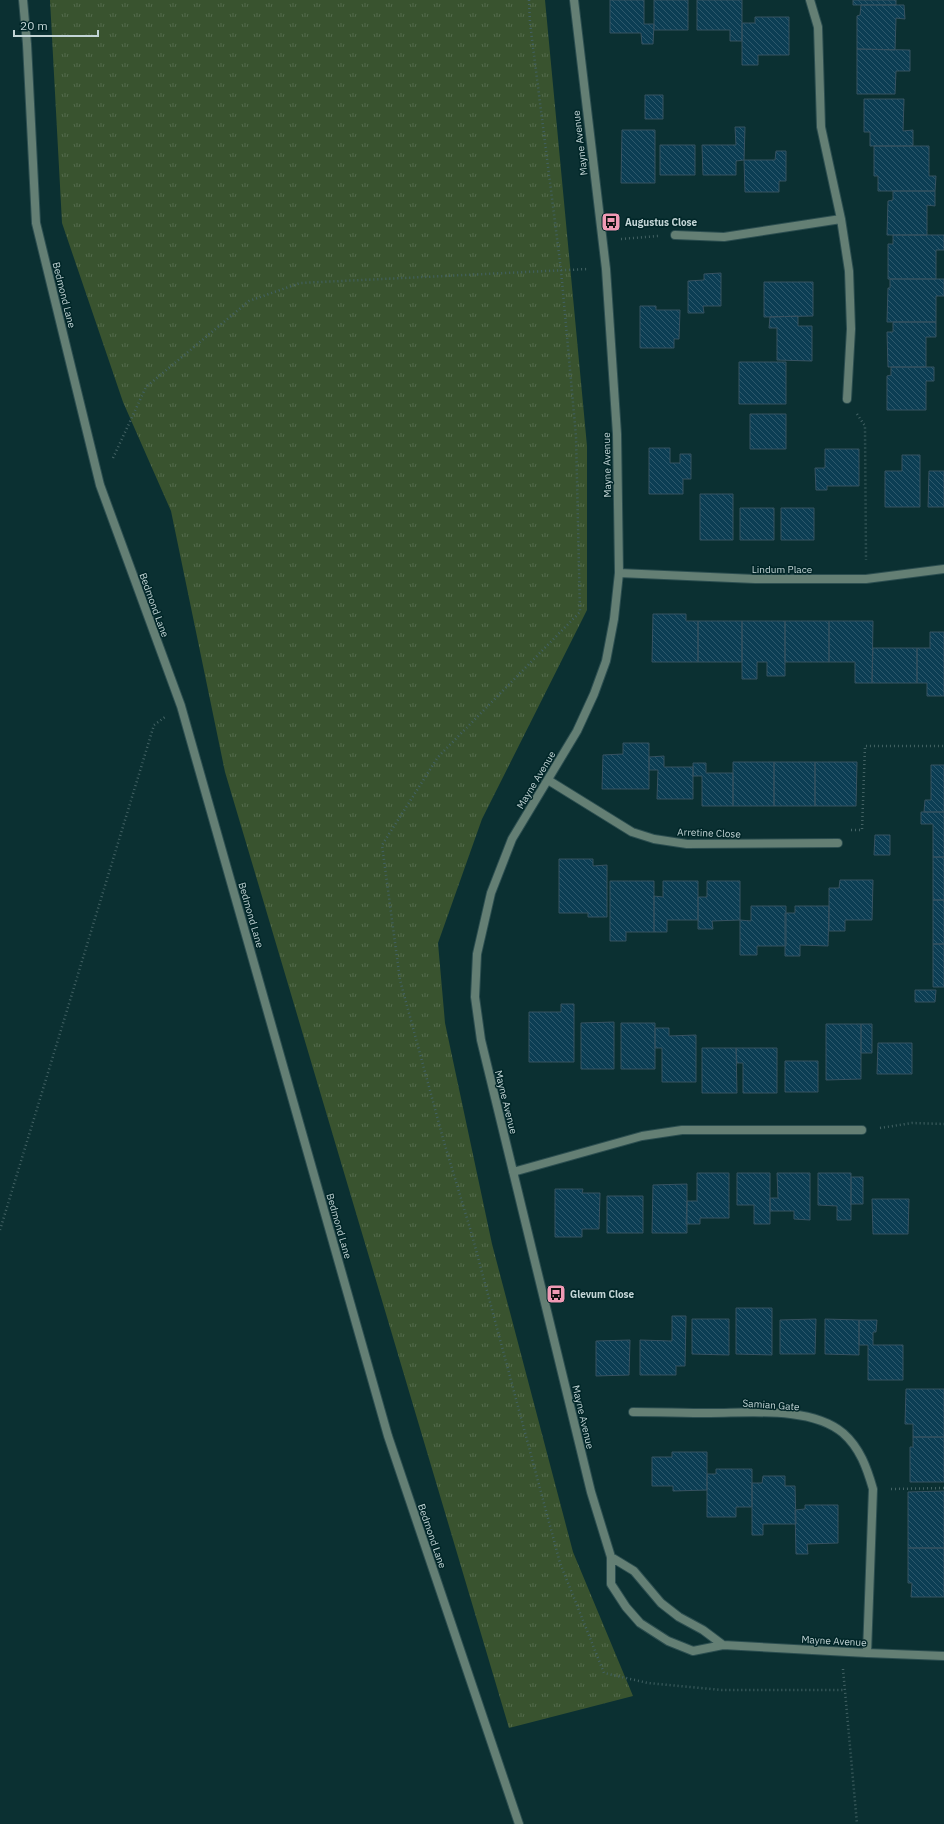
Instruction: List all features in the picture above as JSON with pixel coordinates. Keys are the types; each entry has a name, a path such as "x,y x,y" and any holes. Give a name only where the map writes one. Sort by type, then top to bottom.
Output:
{"street":[{"name":"Bedmond Lane","path":"23,0 27,44 36,223 100,486 181,706 388,1436 519,1824"},
{"name":"Mayne Avenue","path":"574,0 606,269 617,434 619,573 614,619 606,661 594,694 577,731 512,839 491,893 478,954 475,997 480,1040 591,1492 611,1557 611,1584 626,1607 640,1622 668,1641 693,1651 723,1645 866,1654 944,1656"},
{"path":"810,0 818,27 821,128 841,219 849,272 851,329 847,399"},
{"path":"675,236 724,237 841,219"},
{"name":"Lindum Place","path":"619,573 755,579 866,578 944,569"},
{"name":"Arretine Close","path":"548,780 632,832 654,840 687,844 838,844"},
{"path":"513,1172 642,1136 682,1130 862,1130"},
{"name":"Samian Gate","path":"633,1412 770,1412 807,1417 827,1424 843,1433 857,1449 868,1469 873,1489 866,1654"},
{"path":"611,1557 634,1571 661,1603 679,1617 703,1630 723,1645"}],"path":[{"path":"529,0 530,23 561,270 576,436 580,612 438,757 382,845 400,980 444,1142 472,1235 560,1563 604,1673 648,1683 722,1690 845,1690"},
{"path":"602,240 675,236"},
{"path":"100,486 146,387 249,300 300,283 606,269"},
{"path":"847,399 865,426 866,578"},
{"path":"0,1230 154,725 181,706"},
{"path":"847,830 862,830 865,746 944,746"},
{"path":"862,1130 912,1123 944,1124"},
{"path":"873,1489 944,1488"},
{"path":"842,1652 857,1824"}],"green space":[{"path":"50,0 545,0 587,446 587,610 482,819 438,943 445,1023 492,1244 573,1552 633,1696 509,1728 225,772 171,511 123,402 62,223"}],"building":[{"path":"610,0 644,0 644,24 654,24 653,44 642,44 641,33 610,33"},
{"path":"654,0 688,0 688,30 654,30"},
{"path":"697,0 742,0 742,41 730,41 730,30 697,30"},
{"path":"853,0 896,0 896,5 853,5"},
{"path":"861,5 904,5 905,19 896,18 895,50 857,49 857,16 860,15"},
{"path":"755,17 789,17 789,55 758,55 758,65 742,65 742,23 755,23"},
{"path":"857,49 910,50 910,71 896,71 895,94 857,94"},
{"path":"645,95 663,95 663,119 645,119"},
{"path":"864,99 904,99 903,131 913,130 913,146 870,146 870,132 864,132"},
{"path":"735,127 745,127 744,160 736,161 736,175 703,175 702,145 736,145"},
{"path":"622,130 655,130 655,183 621,183"},
{"path":"660,145 695,145 695,175 660,175"},
{"path":"874,146 929,146 929,176 936,176 935,191 878,191 878,176 874,176"},
{"path":"776,151 786,151 786,181 779,181 779,192 745,192 744,160 775,160"},
{"path":"893,191 935,191 935,206 927,205 927,235 887,235 888,201 893,200"},
{"path":"893,235 944,235 944,250 936,250 936,279 888,279 888,244 893,244"},
{"path":"721,273 721,306 703,306 704,313 688,313 688,281 704,280 704,274"},
{"path":"890,279 944,279 944,296 936,296 936,322 887,322 888,288 890,288"},
{"path":"764,282 813,282 813,316 764,317"},
{"path":"640,306 656,306 656,310 680,310 679,339 674,339 674,348 640,348"},
{"path":"798,316 798,326 812,326 812,361 777,360 777,328 769,328 770,317"},
{"path":"893,322 936,322 936,337 926,337 926,367 888,367 887,332 893,332"},
{"path":"739,362 786,362 786,404 739,404"},
{"path":"891,367 934,367 934,381 926,381 926,410 887,410 887,376 891,375"},
{"path":"750,414 786,414 786,449 750,449"},
{"path":"649,448 670,448 670,463 680,463 680,454 691,454 691,479 683,479 683,494 649,494"},
{"path":"825,449 859,449 859,486 827,486 827,490 816,490 815,468 825,468"},
{"path":"902,455 920,455 920,507 885,507 885,471 902,471"},
{"path":"929,471 944,471 944,507 928,507"},
{"path":"700,494 733,494 733,540 700,540"},
{"path":"740,508 774,508 774,540 740,540"},
{"path":"781,508 814,508 814,540 781,540"},
{"path":"653,614 686,614 686,621 698,621 698,662 652,662"},
{"path":"698,621 742,621 742,662 698,662"},
{"path":"742,621 785,621 785,676 767,676 767,662 757,662 757,679 742,679"},
{"path":"785,621 829,621 829,662 785,662"},
{"path":"829,621 873,621 872,683 855,683 855,662 829,662"},
{"path":"930,632 944,632 944,696 927,696 927,683 917,683 917,648 930,648"},
{"path":"873,648 917,648 917,683 872,683"},
{"path":"623,743 649,743 649,789 602,789 603,755 623,754"},
{"path":"664,756 664,767 693,767 693,799 657,799 658,770 649,770 649,757"},
{"path":"733,762 774,762 774,806 733,806"},
{"path":"774,762 815,762 815,806 774,806"},
{"path":"815,762 857,762 856,806 815,806"},
{"path":"693,763 706,763 706,773 733,773 733,806 702,806 702,776 693,776"},
{"path":"931,765 944,765 944,812 924,812 925,800 931,800"},
{"path":"921,812 944,812 944,857 933,857 933,824 921,824"},
{"path":"875,835 890,835 890,855 874,855"},
{"path":"933,857 944,857 944,900 933,900"},
{"path":"559,859 593,859 593,866 607,865 607,917 588,917 588,913 559,913"},
{"path":"840,880 873,880 872,920 845,920 845,931 829,931 829,888 839,888"},
{"path":"610,881 654,881 654,932 626,932 626,941 610,941"},
{"path":"663,881 698,881 698,920 667,920 667,932 654,932 654,896 663,897"},
{"path":"707,881 740,881 740,920 712,921 713,929 698,929 698,897 707,897"},
{"path":"933,900 944,900 944,944 933,944"},
{"path":"751,906 786,906 786,946 757,946 757,955 740,955 740,920 751,921"},
{"path":"795,906 829,906 828,946 800,945 800,956 785,956 785,913 795,913"},
{"path":"933,944 944,944 944,987 933,987"},
{"path":"915,990 936,990 935,1002 915,1002"},
{"path":"561,1004 574,1004 574,1062 529,1062 529,1012 561,1012"},
{"path":"614,1022 614,1069 581,1069 581,1023"},
{"path":"621,1023 655,1023 655,1069 621,1069"},
{"path":"826,1024 861,1024 861,1079 826,1080"},
{"path":"861,1024 872,1024 872,1053 861,1053"},
{"path":"655,1028 669,1028 669,1036 696,1035 696,1082 662,1082 662,1048 655,1048"},
{"path":"878,1043 912,1043 912,1074 877,1074"},
{"path":"702,1048 736,1048 737,1093 702,1093"},
{"path":"736,1048 777,1048 777,1093 743,1093 743,1063 737,1063"},
{"path":"785,1061 818,1061 818,1092 785,1092"},
{"path":"697,1173 729,1173 729,1218 700,1218 700,1224 686,1224 687,1201 697,1201"},
{"path":"737,1173 770,1173 770,1224 754,1224 754,1205 737,1205"},
{"path":"777,1173 810,1173 810,1220 794,1219 794,1211 770,1211 770,1198 778,1198"},
{"path":"818,1173 851,1173 851,1220 837,1220 837,1206 818,1205"},
{"path":"851,1177 863,1177 863,1204 851,1204"},
{"path":"687,1184 687,1233 652,1233 653,1185"},
{"path":"555,1189 583,1189 582,1193 600,1193 599,1229 582,1229 582,1237 555,1237"},
{"path":"607,1196 643,1196 643,1233 607,1233"},
{"path":"872,1199 909,1199 908,1234 873,1234"},
{"path":"736,1308 772,1308 772,1355 736,1354"},
{"path":"672,1316 686,1316 685,1366 676,1366 676,1375 640,1375 640,1340 672,1341"},
{"path":"692,1319 729,1319 729,1355 692,1354"},
{"path":"816,1319 815,1354 780,1354 780,1320"},
{"path":"825,1319 859,1320 859,1355 825,1354"},
{"path":"859,1320 877,1320 876,1332 873,1332 873,1345 903,1345 903,1380 868,1380 868,1345 859,1345"},
{"path":"630,1340 629,1375 596,1376 596,1341"},
{"path":"906,1389 944,1389 944,1437 913,1437 913,1424 905,1424"},
{"path":"913,1437 944,1437 944,1482 910,1482 910,1447 913,1447"},
{"path":"672,1452 707,1452 707,1490 673,1491 673,1486 652,1486 652,1457 672,1457"},
{"path":"716,1469 752,1469 752,1507 736,1507 736,1517 707,1517 707,1474 716,1474"},
{"path":"763,1476 785,1476 785,1486 795,1486 796,1524 763,1524 763,1535 752,1535 752,1483 762,1483"},
{"path":"944,1491 944,1548 908,1548 908,1492"},
{"path":"805,1505 838,1505 838,1543 807,1544 808,1554 796,1554 795,1510 805,1509"},
{"path":"908,1548 944,1548 944,1597 911,1597 912,1583 908,1583"}],"place":[{"name":"Augustus Close","path":"611,222"},
{"name":"Glevum Close","path":"556,1294"}]}
